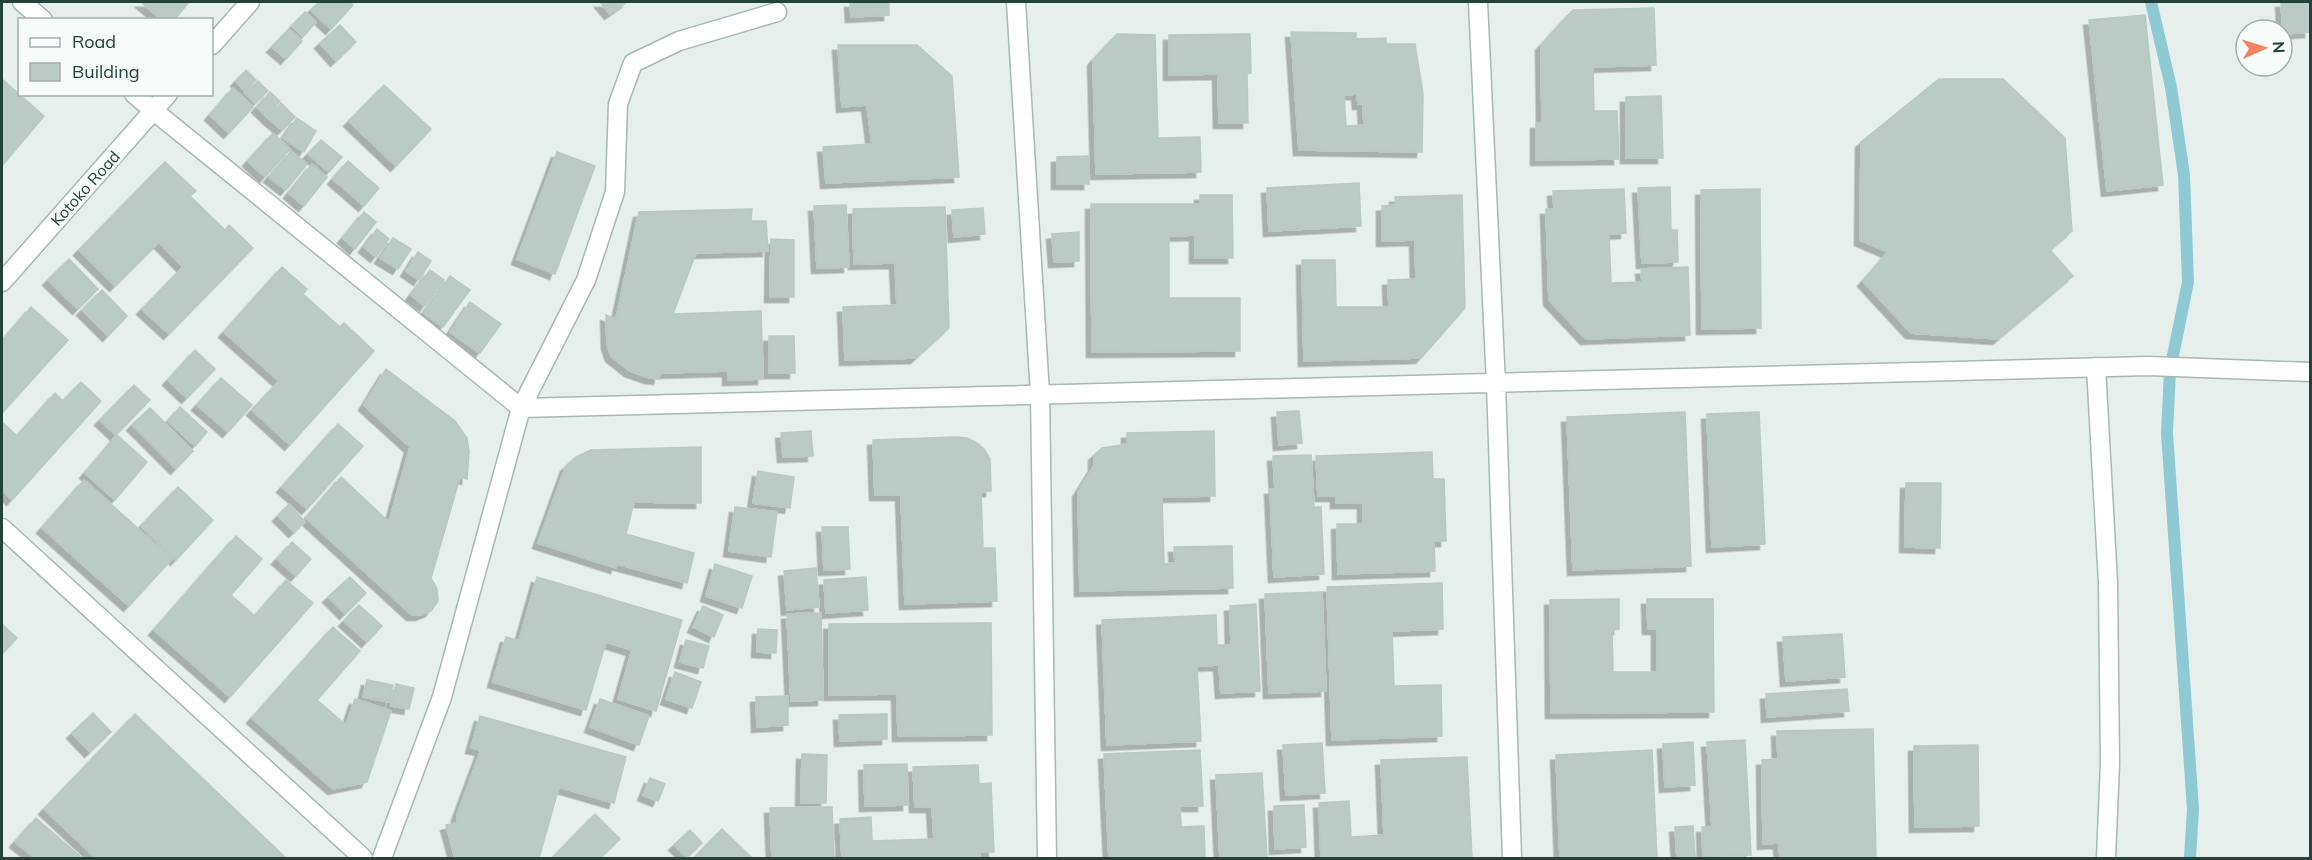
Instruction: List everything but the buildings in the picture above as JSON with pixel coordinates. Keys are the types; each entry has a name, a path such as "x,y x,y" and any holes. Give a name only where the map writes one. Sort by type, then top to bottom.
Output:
{"street":[{"path":"22,2 41,18"},
{"path":"213,44 250,2"},
{"path":"1016,2 1040,394 1047,858"},
{"path":"1478,2 1496,384 1512,858"},
{"path":"382,858 442,697 521,408 586,280 615,192 618,104 633,63 679,41 777,12"},
{"path":"136,96 521,408 2096,367 2197,366 2310,372"},
{"name":"Kotoko Road","path":"2,282 166,96"},
{"path":"2096,367 2108,583 2110,763 2106,858"},
{"path":"2,528 363,858"}],"waterway":[{"path":"2151,2 2171,87 2184,175 2188,282 2170,370 2167,433 2193,809 2190,858"}]}
